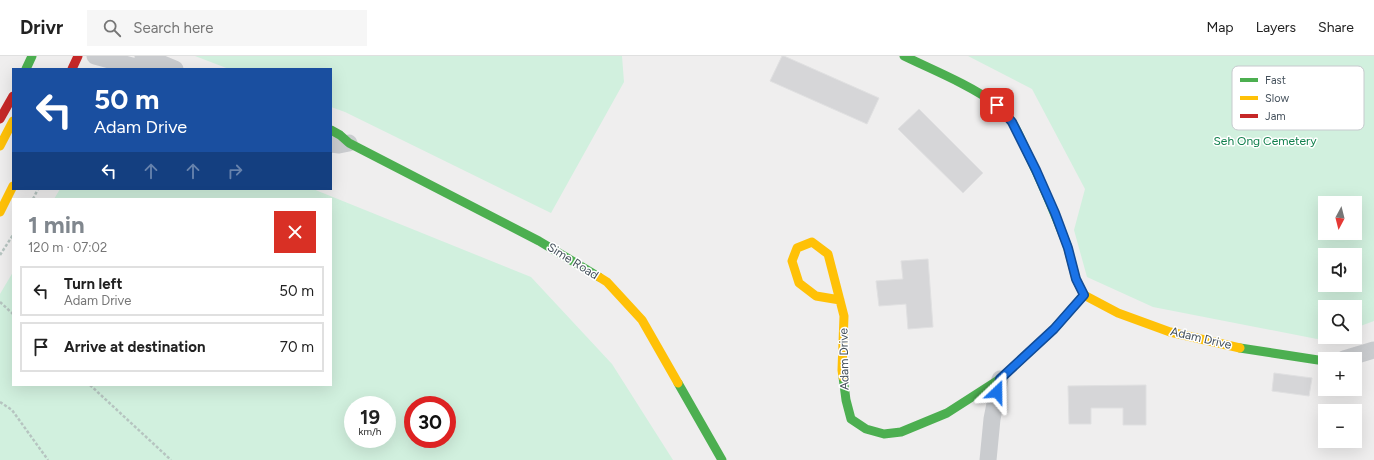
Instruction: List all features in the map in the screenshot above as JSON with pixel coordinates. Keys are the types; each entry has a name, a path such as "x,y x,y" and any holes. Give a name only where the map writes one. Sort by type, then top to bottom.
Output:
{"street":[{"path":"26,68 32,56"},
{"path":"143,56 173,68"},
{"path":"904,56 967,87 997,105 1012,122 1055,213 1068,248 1076,279 1084,295"},
{"path":"83,59 136,68"},
{"path":"0,119 12,98"},
{"path":"0,146 12,123"},
{"name":"Sime Road","path":"332,131 349,143 539,241 607,282 642,320 722,460"},
{"path":"332,144 339,145 349,143"},
{"path":"0,212 12,188"},
{"name":"Adam Drive","path":"840,300 816,296 799,283 792,261 797,248 812,242 828,254 840,300 844,316 842,370 846,400 851,419 866,430 884,434 901,432 947,413 1000,379 1054,329 1084,295 1118,313 1170,332 1251,350 1318,360"},
{"path":"1362,354 1374,350"},
{"path":"988,460 992,419 1000,379"}],"path":[{"path":"0,256 12,237"},
{"path":"0,302 12,313"},
{"path":"91,386 171,460"},
{"path":"0,402 12,410 48,460"}],"green space":[{"path":"195,56 622,56 624,82 551,213 345,112 332,107 332,68 226,68"},
{"name":"Seh Ong Cemetery","path":"968,56 1374,56 1374,321 1362,325 1362,300 1318,300 1317,339 1153,307 1087,277 1074,230 1085,189 1032,89"},
{"path":"59,190 315,190 531,277 612,364 673,460 0,460 0,294 12,274 12,386 332,386 332,198 55,198"}],"building":[{"path":"782,56 879,98 867,124 770,81"},
{"path":"919,109 983,173 963,193 898,129"},
{"path":"928,259 933,327 908,329 906,304 879,306 876,281 903,279 901,261"},
{"path":"1274,373 1312,378 1309,396 1272,391"},
{"path":"1146,385 1146,425 1123,425 1123,408 1091,408 1091,424 1069,424 1068,386"}],"traffic: fast":[{"path":"26,68 32,56"},
{"path":"904,56 974,90 1002,109 1011,120 1033,164 1067,245"},
{"path":"332,131 349,143 539,241 599,277"},
{"path":"843,377 846,400 851,419 866,429 884,434 901,432 947,413 1000,379 1054,329 1084,295"},
{"path":"1240,348 1318,360"},
{"path":"678,383 722,460"}],"traffic: slow":[{"path":"0,146 12,123"},
{"path":"0,212 12,188"},
{"path":"840,300 816,296 799,283 792,261 797,248 812,242 828,254 844,316 843,377"},
{"path":"1067,245 1076,279 1084,295 1118,313 1170,332 1240,348"},
{"path":"599,277 607,282 642,320 678,383"}],"traffic: jam":[{"path":"72,68 78,56"},
{"path":"0,119 12,98"}],"route":[{"path":"997,105 1012,122 1036,170 1055,213 1068,248 1076,279 1084,295 1054,329 1000,379 997,392"}]}
